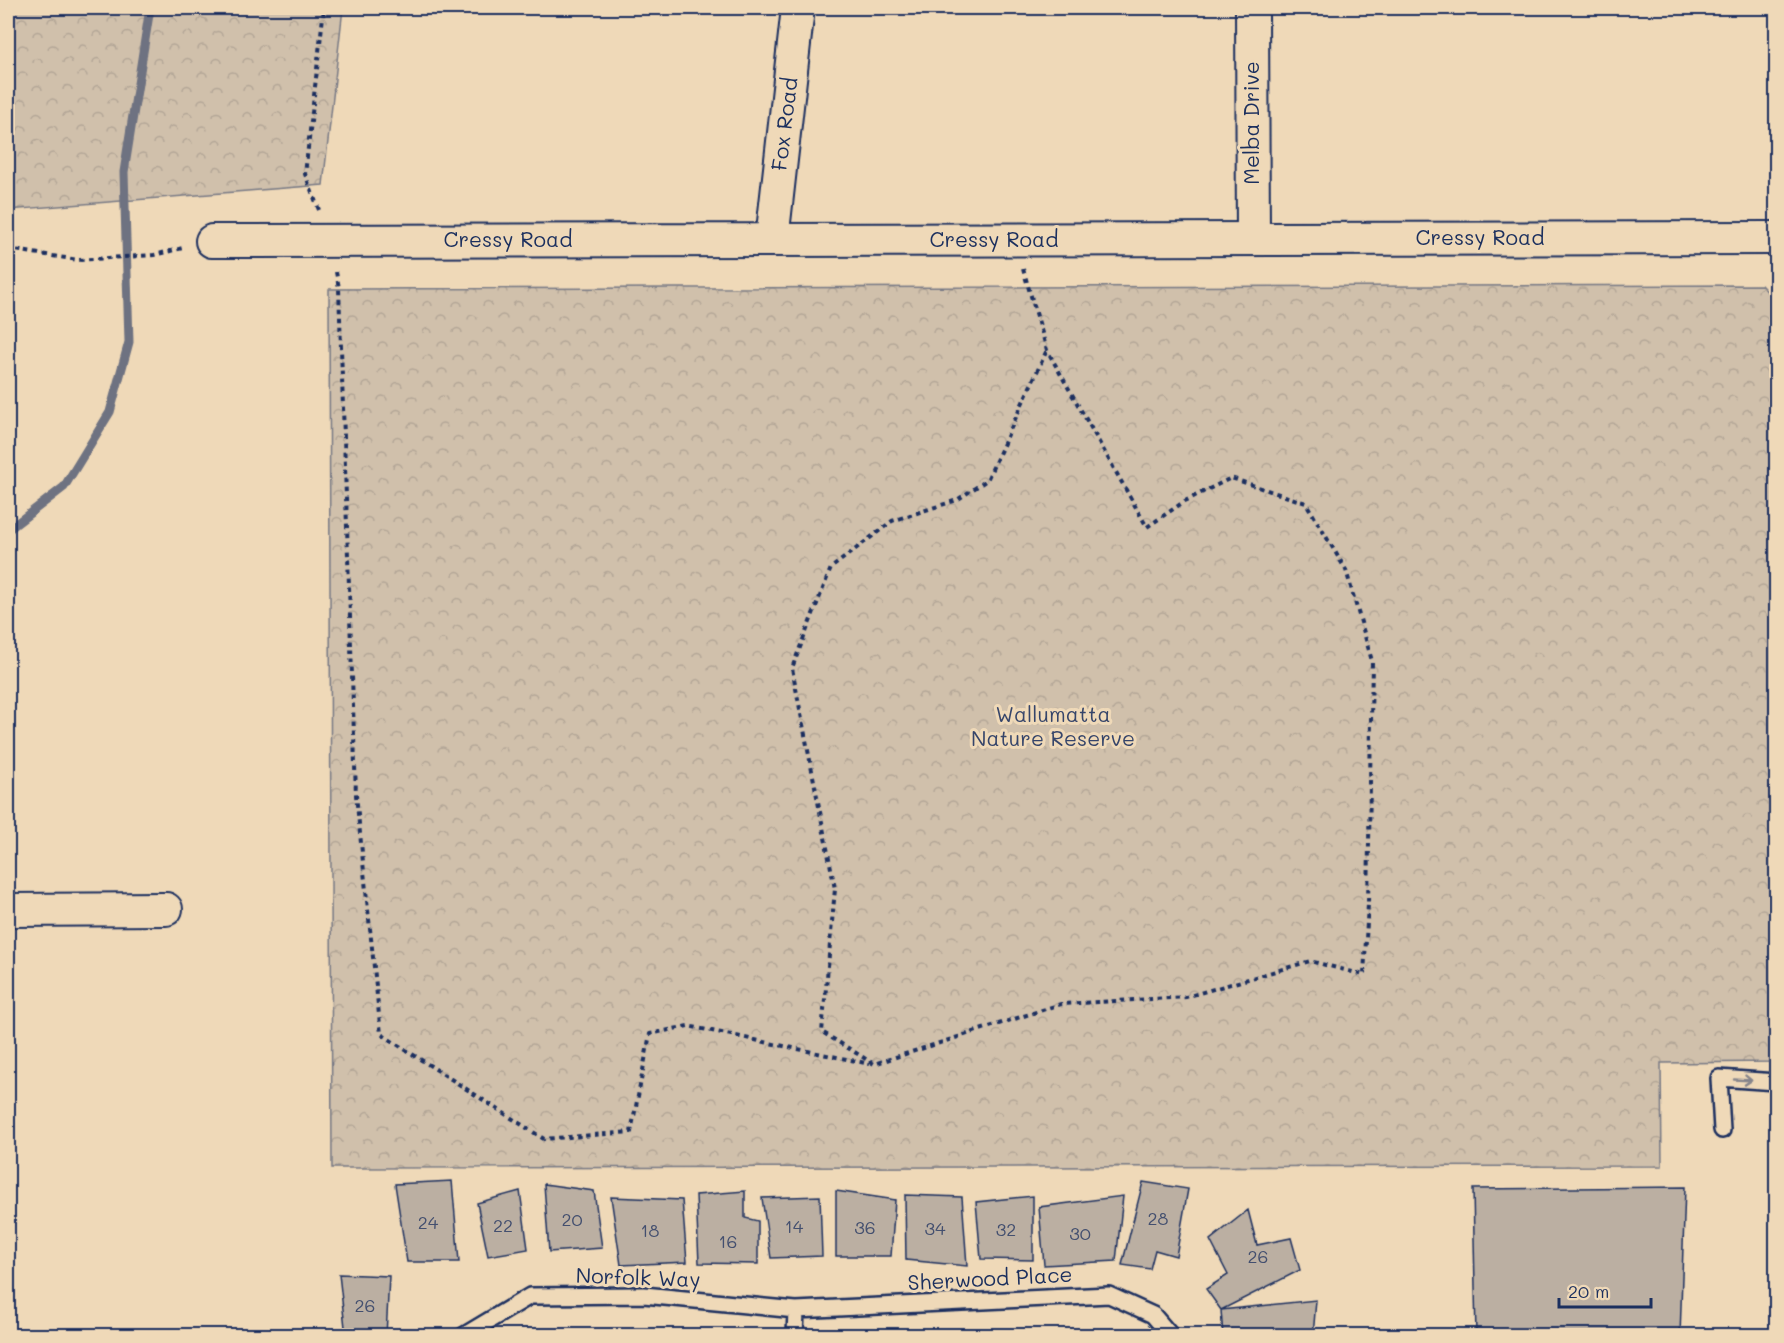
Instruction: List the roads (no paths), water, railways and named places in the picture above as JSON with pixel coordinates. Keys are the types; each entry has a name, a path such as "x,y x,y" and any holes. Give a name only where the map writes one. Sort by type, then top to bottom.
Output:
{"street":[{"name":"Fox Road","path":"772,240 798,8"},
{"name":"Melba Drive","path":"1252,8 1252,239"},
{"name":"Cressy Road","path":"212,241 1776,238"},
{"path":"8,910 166,909"}],"lane":[{"path":"1722,1130 1719,1078 1776,1082"},
{"name":"Sherwood Place","path":"796,1310 1108,1294 1153,1315 1171,1335"},
{"name":"Norfolk Way","path":"463,1335 530,1296 644,1295 796,1310"},
{"path":"795,1335 796,1310"}],"waterway":[{"path":"8,530 64,487 110,412 129,342 124,172 150,8"}],"park label":[{"name":"Wallumatta Nature Reserve","path":"1053,727"}]}
